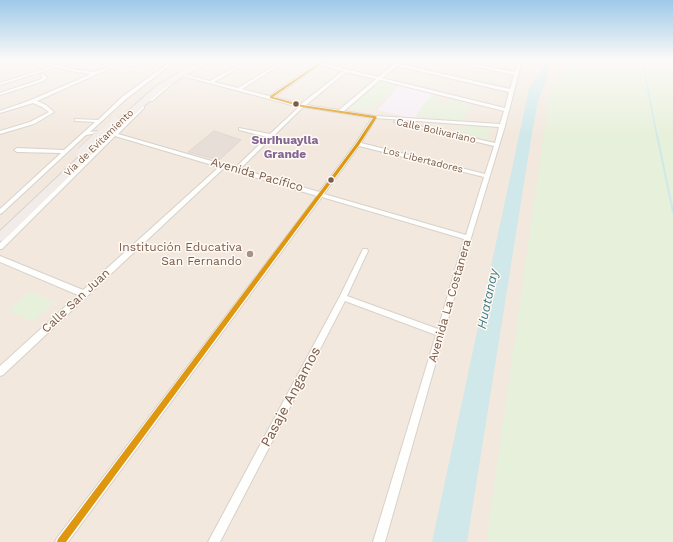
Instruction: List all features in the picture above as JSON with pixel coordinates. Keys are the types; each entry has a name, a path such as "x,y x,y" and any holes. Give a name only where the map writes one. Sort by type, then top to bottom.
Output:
{"highway":[{"name":"Vía de Evitamiento","path":"0,229 85,153 150,91 158,85"},
{"name":"Vía de Evitamiento","path":"118,122 163,85"},
{"name":"Vía de Evitamiento","path":"0,237 85,153"}],"street":[{"path":"0,94 27,85"},
{"path":"0,112 33,101 68,85"},
{"path":"0,212 124,98 142,85"},
{"path":"0,247 147,102 170,85"},
{"path":"224,85 302,106 340,112 375,117 502,126"},
{"path":"239,89 245,85"},
{"path":"271,97 288,85"},
{"path":"237,169 302,106 327,85"},
{"path":"340,112 372,85"},
{"path":"405,85 506,110"},
{"path":"487,85 512,91"},
{"name":"Avenida La Costanera","path":"379,542 468,238 498,145 514,85"},
{"path":"0,133 32,123 52,112 33,101"},
{"path":"61,542 358,144 375,117"},
{"name":"Calle Bolivariano","path":"375,117 498,145"},
{"path":"77,120 99,121"},
{"path":"241,129 270,136"},
{"name":"Avenida Pacífico","path":"86,134 97,132 114,134 224,165 468,238"},
{"name":"Los Libertadores","path":"358,144 488,176"},
{"path":"17,150 66,152"},
{"name":"Calle San Juan","path":"0,372 224,165"},
{"name":"Pasaje Angamos","path":"214,542 365,251"},
{"path":"0,259 84,294"},
{"path":"343,296 440,333"}],"shaded area":[{"path":"0,85 673,85 673,542 0,542"},
{"path":"399,85 436,93 414,119 378,110"}],"green space":[{"path":"372,85 399,85 371,110 345,109"},
{"path":"556,85 673,85 673,542 486,542 549,96"},
{"path":"431,95 437,97 434,103 447,105 449,99 472,106 462,121 416,115"},
{"path":"463,123 492,126 488,139 458,132"},
{"path":"31,291 55,302 33,322 8,310"}],"water":[{"name":"Huatanay","path":"531,85 544,85 538,101 531,139 467,542 432,542 529,89"}],"building":[{"path":"214,131 241,140 219,160 188,152"}],"waterway":[{"path":"647,85 657,136"},
{"path":"657,135 673,212"}],"transit line":[{"path":"271,97 288,85"},
{"path":"61,542 358,144 375,117 302,106 271,97"}],"place":[{"name":"Institución Educativa San Fernando","path":"250,254"}],"district":[{"name":"Surihuaylla Grande","path":"285,147"}]}
